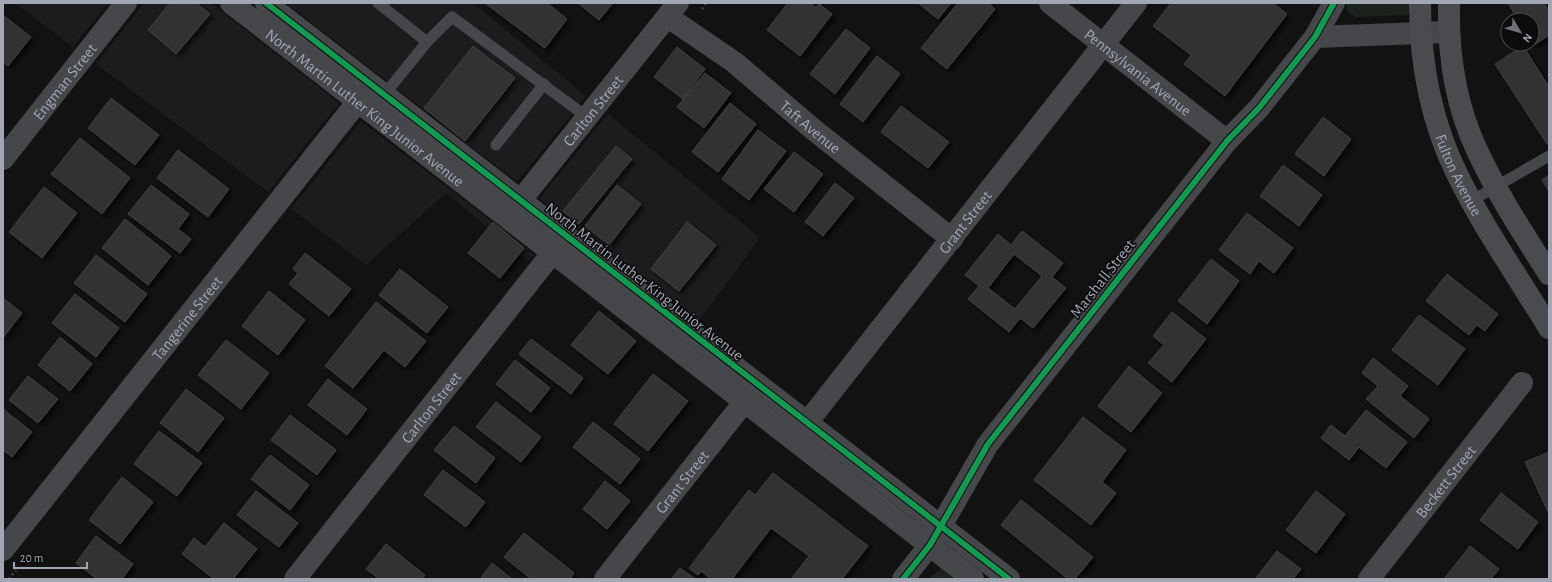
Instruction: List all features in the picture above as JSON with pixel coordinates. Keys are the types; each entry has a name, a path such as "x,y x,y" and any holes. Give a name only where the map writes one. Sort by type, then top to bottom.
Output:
{"main road":[{"name":"Fulton Avenue","path":"1420,3 1420,32 1424,69 1432,107 1456,173 1549,328"},
{"name":"Fulton Avenue","path":"1449,3 1448,32 1452,66 1461,107 1475,147 1495,187 1549,274"}],"street":[{"name":"Engman Street","path":"3,159 126,3"},
{"name":"North Martin Luther King Junior Avenue","path":"231,3 371,94"},
{"name":"North Martin Luther King Junior Avenue","path":"266,3 371,94 513,209 552,253 974,579"},
{"name":"Pennsylvania Avenue","path":"1050,3 1227,141"},
{"name":"Grant Street","path":"794,440 1136,3"},
{"name":"Marshall Street","path":"903,579 930,545 988,444 1227,141 1259,108 1315,37 1334,3"},
{"name":"Carlton Street","path":"513,209 673,10"},
{"name":"Taft Avenue","path":"673,10 814,130 952,239"},
{"path":"1315,37 1448,32"},
{"name":"Tangerine Street","path":"3,550 371,94"},
{"name":"North Martin Luther King Junior Avenue","path":"513,209 566,236 1009,579"},
{"name":"Carlton Street","path":"295,579 566,236"},
{"name":"Beckett Street","path":"1368,579 1522,383"},
{"name":"Grant Street","path":"605,579 758,385"}],"lane":[{"path":"378,3 427,42"},
{"path":"371,94 452,17 587,117"},
{"path":"496,145 544,84"},
{"path":"1471,200 1549,156"}],"shaded area":[{"path":"15,3 108,3 73,47"},
{"path":"144,3 211,3 339,103 268,192 96,64"},
{"path":"286,3 473,3 586,96 517,182"},
{"path":"1346,3 1415,3 1412,12 1406,15 1356,17 1349,12"},
{"path":"608,114 760,238 698,322 539,199"},
{"path":"361,121 534,254 528,261 446,193 366,265 291,209"},
{"path":"942,568 966,579 928,579"}],"building":[{"path":"170,3 196,3 210,14 176,54 148,30"},
{"path":"485,3 547,3 567,19 545,48"},
{"path":"578,3 613,3 599,20"},
{"path":"788,3 810,3 816,8 819,4 832,14 800,56 767,30"},
{"path":"918,3 951,3 938,19"},
{"path":"958,3 988,3 995,9 947,69 921,48"},
{"path":"1171,3 1273,3 1287,14 1225,96 1184,64 1191,55 1153,26"},
{"path":"1508,3 1544,3 1549,11 1549,35 1540,41 1540,12 1513,12"},
{"path":"3,15 31,37 8,66 3,62"},
{"path":"846,29 870,48 835,94 810,74"},
{"path":"473,46 515,78 465,141 424,108"},
{"path":"677,47 705,69 683,99 654,77"},
{"path":"1514,52 1527,52 1549,87 1549,143 1547,144 1495,64"},
{"path":"877,56 900,74 863,122 840,104"},
{"path":"705,73 731,93 704,128 677,107"},
{"path":"111,98 159,135 135,165 88,128"},
{"path":"730,103 756,124 718,172 692,152"},
{"path":"901,106 949,142 928,168 881,132"},
{"path":"1323,117 1351,139 1324,176 1295,154"},
{"path":"758,130 786,151 749,200 722,179"},
{"path":"80,138 130,178 102,214 51,174"},
{"path":"616,146 632,159 579,224 563,211"},
{"path":"178,150 229,189 208,217 157,178"},
{"path":"794,152 823,174 794,212 764,189"},
{"path":"1283,165 1322,195 1299,226 1260,196"},
{"path":"1549,175 1549,191 1542,180"},
{"path":"835,183 854,198 823,236 805,222"},
{"path":"151,185 189,214 178,229 191,239 180,253 128,214"},
{"path":"617,185 641,204 609,245 585,226"},
{"path":"44,187 77,213 42,258 9,232"},
{"path":"1247,213 1293,248 1274,273 1259,261 1250,274 1219,250"},
{"path":"125,219 171,256 148,285 102,248"},
{"path":"493,222 524,248 500,278 468,253"},
{"path":"687,222 716,245 679,291 651,269"},
{"path":"1022,231 1063,263 1052,277 1066,288 1033,328 1020,318 1009,332 968,299 979,286 965,275 998,234 1011,245","holes":["1014,254 1042,276 1015,309 988,288"]},
{"path":"305,253 351,289 329,316 289,284 298,273 293,269"},
{"path":"96,255 147,294 125,322 74,283"},
{"path":"1211,259 1239,281 1207,324 1178,301"},
{"path":"400,269 448,307 427,333 379,295"},
{"path":"1447,274 1498,314 1485,331 1477,325 1469,335 1426,301"},
{"path":"269,291 305,320 278,355 242,326"},
{"path":"75,294 119,328 96,357 52,323"},
{"path":"3,298 22,313 3,338"},
{"path":"376,302 426,341 405,367 384,350 353,388 325,366"},
{"path":"599,311 636,341 608,374 571,345"},
{"path":"1172,312 1206,339 1172,382 1148,363 1164,345 1153,336"},
{"path":"1419,315 1465,349 1438,385 1392,350"},
{"path":"60,337 92,364 70,391 38,365"},
{"path":"531,339 583,378 571,394 519,354"},
{"path":"226,340 269,373 241,409 198,375"},
{"path":"1373,358 1408,386 1400,396 1429,419 1414,438 1366,399 1378,386 1362,373"},
{"path":"515,360 550,388 531,412 496,384"},
{"path":"1129,366 1162,393 1131,432 1098,406"},
{"path":"653,374 688,401 648,451 614,424"},
{"path":"28,376 58,399 38,423 9,400"},
{"path":"328,379 367,409 347,435 308,405"},
{"path":"186,389 224,418 198,452 160,423"},
{"path":"496,402 541,437 521,462 476,427"},
{"path":"3,409 32,432 12,457 3,450"},
{"path":"1366,410 1407,442 1386,468 1359,447 1349,460 1321,438 1331,425 1345,436"},
{"path":"290,415 336,450 317,475 271,440"},
{"path":"1083,417 1126,450 1102,482 1116,493 1091,525 1034,480"},
{"path":"593,422 640,459 620,484 573,447"},
{"path":"454,426 495,458 476,483 434,450"},
{"path":"159,431 202,463 177,496 134,464"},
{"path":"1549,452 1549,514 1525,462"},
{"path":"270,455 309,485 290,510 251,479"},
{"path":"443,470 485,502 466,527 424,495"},
{"path":"773,473 868,546 842,579 791,579 809,556 771,528 732,579 711,579 701,571 698,575 689,568 749,490 755,495"},
{"path":"122,477 153,502 120,544 89,520"},
{"path":"605,481 630,501 607,529 583,509"},
{"path":"256,491 298,523 279,547 237,515"},
{"path":"1316,491 1345,514 1316,553 1286,530"},
{"path":"1501,493 1538,522 1518,549 1480,520"},
{"path":"1021,500 1093,557 1075,579 1068,579 1001,525"},
{"path":"224,523 257,549 233,579 214,579 182,554 194,538 205,547"},
{"path":"524,533 574,573 570,579 531,579 504,557"},
{"path":"96,536 133,564 122,579 97,579 76,563"},
{"path":"386,544 425,575 422,579 379,579 366,569"},
{"path":"1470,546 1499,569 1491,579 1444,579"},
{"path":"1277,551 1301,569 1293,579 1255,579"},
{"path":"492,563 512,579 480,579"},
{"path":"680,568 695,579 671,579"}],"cycle path":[{"path":"266,3 1009,579"},
{"path":"903,579 930,545 988,444 1227,141 1259,108 1315,37 1334,3"}]}
